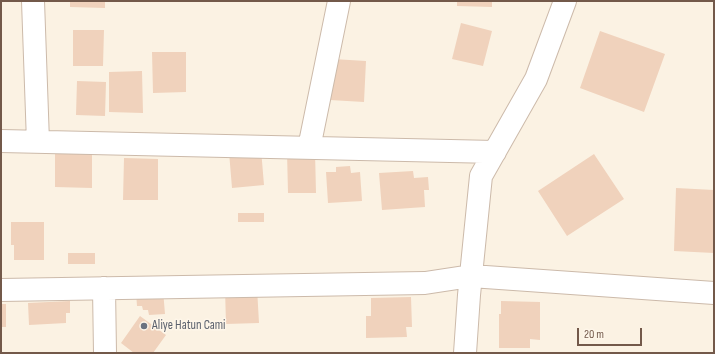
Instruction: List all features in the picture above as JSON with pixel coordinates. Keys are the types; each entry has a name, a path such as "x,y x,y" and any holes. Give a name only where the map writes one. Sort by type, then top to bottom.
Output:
{"street":[{"path":"33,1 38,142"},
{"path":"309,148 339,1"},
{"path":"466,353 471,276 481,176 536,80 565,1"},
{"path":"1,141 495,152"},
{"path":"1,290 425,283 471,276 714,293"},
{"path":"104,288 105,353"}],"building":[{"path":"70,1 105,1 105,8 70,7"},
{"path":"457,1 492,1 492,7 457,6"},
{"path":"461,23 492,31 483,66 452,59"},
{"path":"73,30 104,30 103,66 73,66"},
{"path":"600,31 665,54 644,112 580,88"},
{"path":"152,52 186,52 186,92 153,93"},
{"path":"333,59 366,61 364,102 330,100"},
{"path":"142,71 143,113 109,112 109,72"},
{"path":"77,81 106,82 105,116 76,115"},
{"path":"261,149 264,185 232,188 229,152"},
{"path":"315,151 316,193 288,193 287,152"},
{"path":"55,152 92,152 92,188 55,187"},
{"path":"594,154 624,199 567,236 538,191"},
{"path":"124,158 158,159 158,200 123,200"},
{"path":"350,166 351,173 360,172 362,201 328,203 326,172 336,172 336,167"},
{"path":"413,171 414,178 428,177 429,190 424,190 425,207 382,210 379,173"},
{"path":"676,188 714,190 714,253 674,251"},
{"path":"238,213 264,213 264,222 238,222"},
{"path":"11,222 44,222 44,260 14,260 14,245 11,245"},
{"path":"68,253 95,253 95,264 68,264"},
{"path":"257,288 259,323 226,324 225,289"},
{"path":"163,290 165,314 149,315 148,310 143,310 142,306 137,306 136,292"},
{"path":"411,297 412,327 406,327 407,337 366,338 366,316 371,316 371,298"},
{"path":"70,301 70,313 66,313 66,323 29,325 28,303"},
{"path":"501,301 540,302 540,340 530,339 530,348 499,348 499,314 501,314"},
{"path":"1,304 6,304 6,327 1,327"},
{"name":"Aliye Hatun Cami","path":"140,316 166,335 153,353 134,353 121,343"}],"place":[{"name":"Aliye Hatun Cami","path":"144,326"}]}
